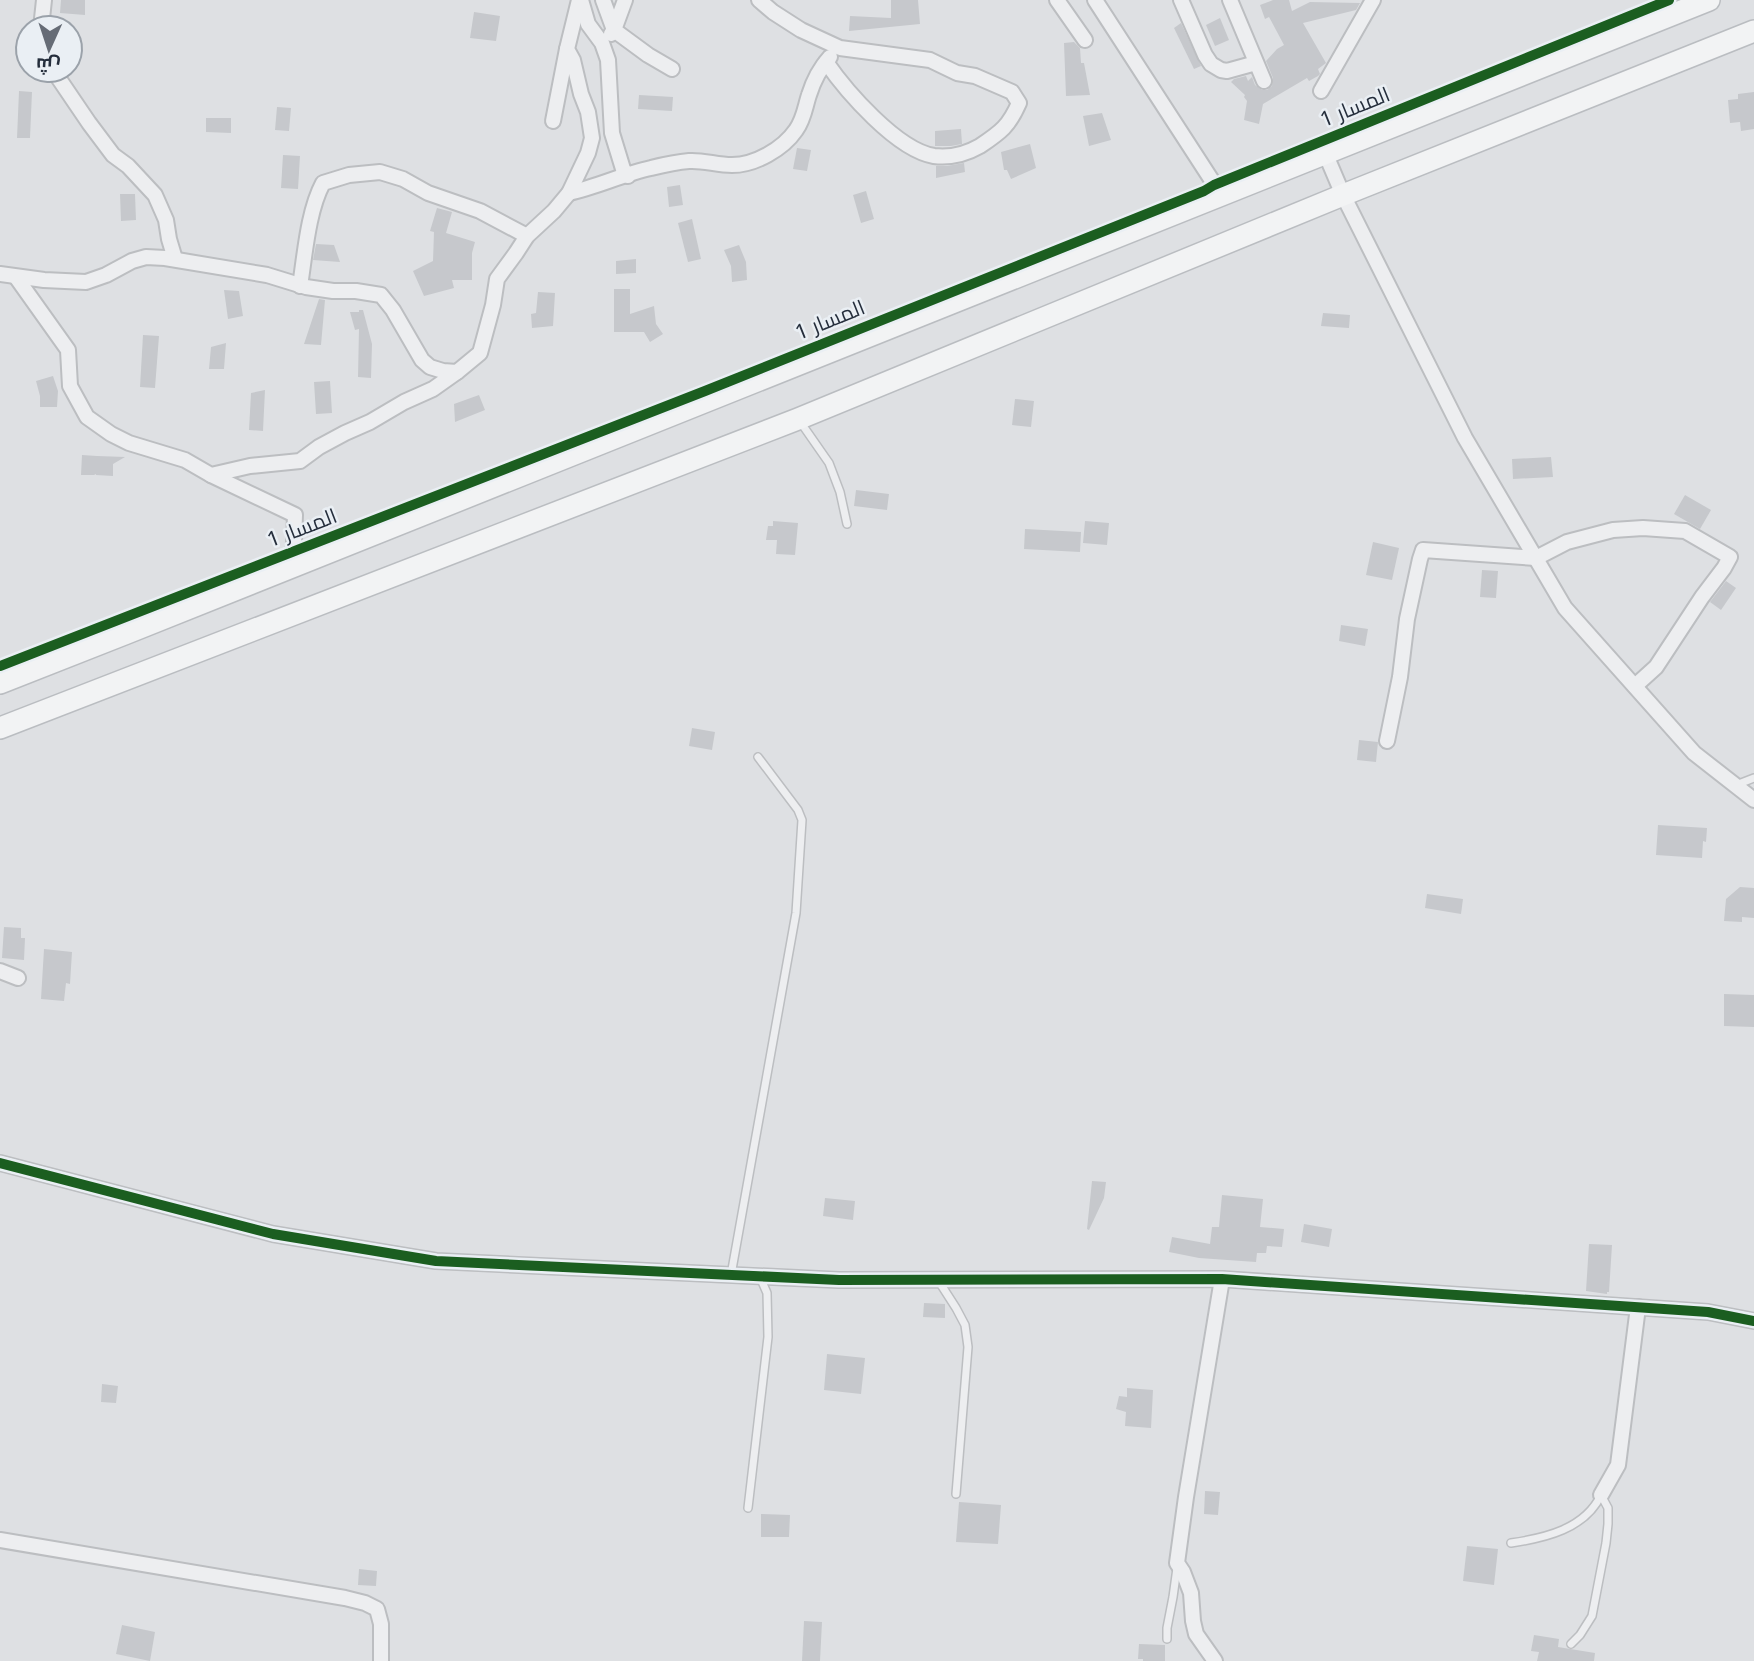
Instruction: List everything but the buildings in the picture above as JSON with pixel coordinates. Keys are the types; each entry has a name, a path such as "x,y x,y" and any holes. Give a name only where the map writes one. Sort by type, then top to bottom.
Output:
{"main road":[{"path":"0,683 1709,0"},
{"path":"0,728 798,419 1343,195 1754,31"}],"street":[{"path":"580,0 588,24 602,43 608,60 612,133 623,169 628,176"},
{"path":"553,121 580,0"},
{"path":"603,0 614,30 672,69"},
{"path":"602,43 614,30 625,0"},
{"path":"759,0 802,30 840,48 930,60 957,73 975,76 1012,92 1019,103 1004,129 977,147 957,155 932,156 909,145 884,127 862,106 826,62"},
{"path":"1056,0 1085,40"},
{"path":"1095,0 1222,196"},
{"path":"1181,0 1211,64 1227,71 1256,62"},
{"path":"1230,0 1264,81"},
{"path":"1321,91 1373,0"},
{"path":"569,193 648,169 691,161 734,165 756,160 785,141 796,130 803,117 809,93 826,62 840,48"},
{"path":"211,475 250,466 300,461 319,447 433,389 480,353 493,305 496,279 527,236 569,193 588,153 592,138 588,112 580,94 573,60 567,49"},
{"path":"63,84 114,155 155,195 166,220 175,259"},
{"path":"1326,155 1343,195 1465,438 1565,608 1695,753 1754,800"},
{"path":"299,286 316,195 323,183 349,175 380,172 403,178 428,193 480,211 527,236"},
{"path":"0,274 86,282 146,257 175,259 267,275 299,286 381,295 393,310 422,360 430,367 457,372"},
{"path":"16,277 68,350 70,386 87,417 129,443 175,457 295,516 293,568"},
{"path":"1387,741 1400,677 1407,619 1423,550 1536,558 1567,542 1613,530 1643,528 1685,531 1730,557 1656,667 1635,686"},
{"path":"0,971 18,978"},
{"path":"0,1163 273,1234 436,1261 839,1280 1222,1279 1708,1312 1754,1321"},
{"path":"1214,1661 1196,1634 1191,1593 1177,1563 1222,1279"},
{"path":"1601,1494 1618,1465 1638,1307"},
{"path":"0,1540 365,1603 377,1609 381,1624 381,1661"}],"lane":[{"path":"798,419 829,463 840,492 847,524"},
{"path":"731,1275 796,913 802,820 798,810 758,757"},
{"path":"1735,785 1754,778"},
{"path":"748,1508 768,1337 767,1293 759,1276"},
{"path":"938,1279 965,1325 968,1347 956,1494"},
{"path":"1511,1543 1540,1539 1561,1531 1591,1509 1601,1494 1608,1508 1608,1524 1592,1616 1571,1644"},
{"path":"1167,1639 1177,1563"}],"cycle path":[{"name":"المسار 1","path":"0,666 705,391 1204,191 1669,0"},
{"path":"0,1163 273,1234 436,1261 839,1280 1222,1279 1708,1312 1754,1321"}]}
